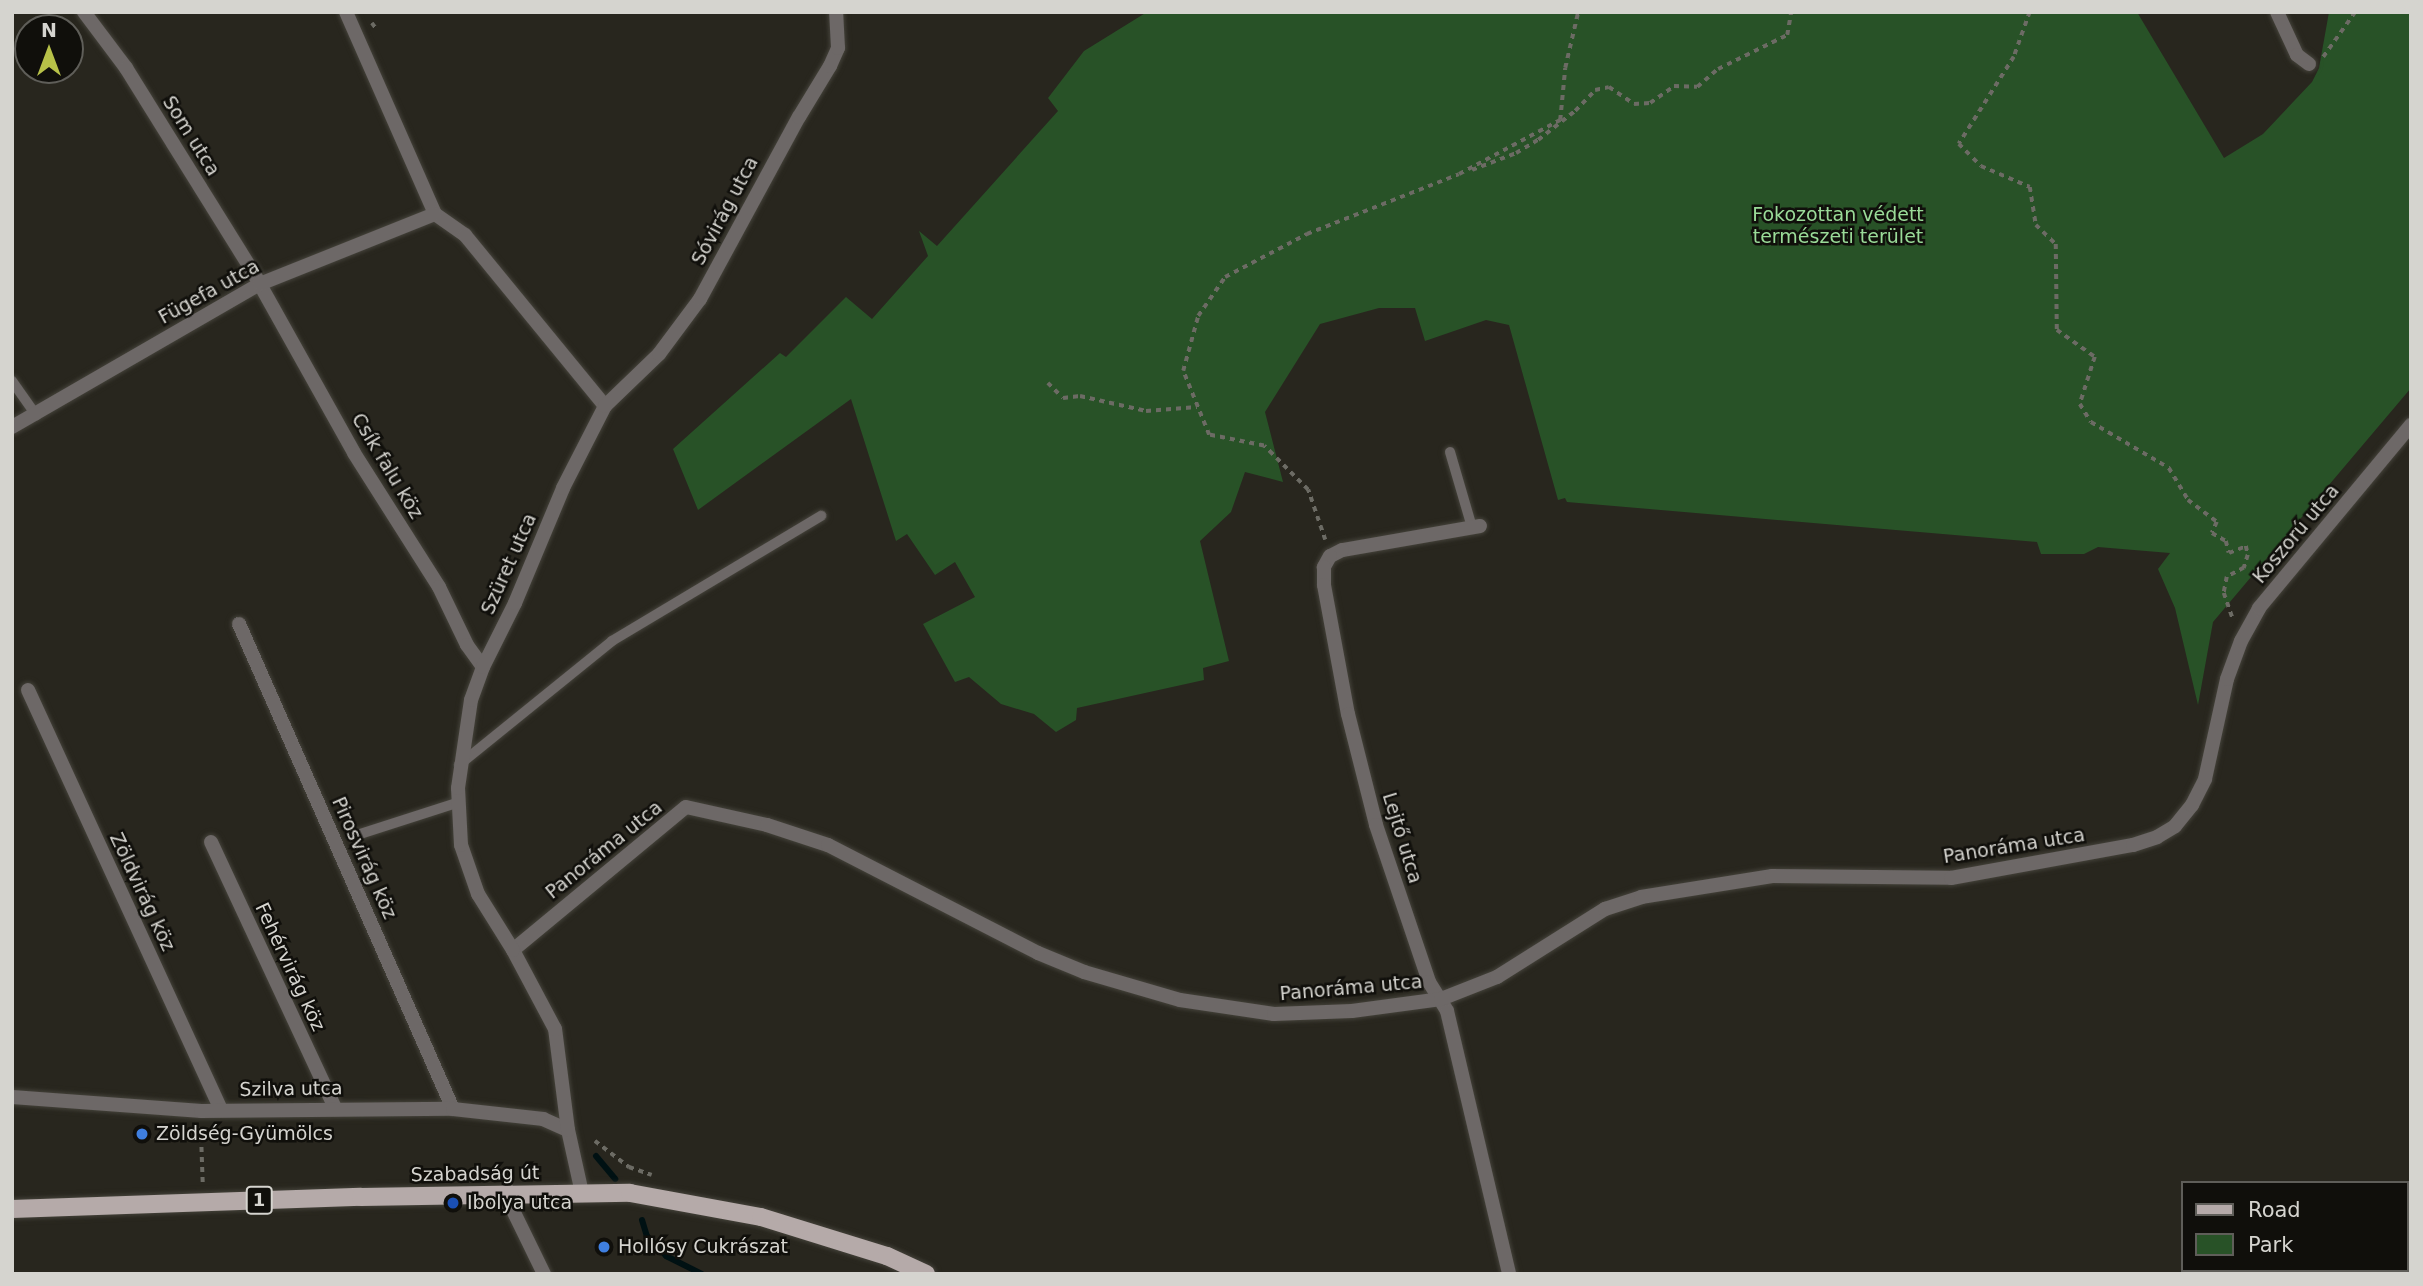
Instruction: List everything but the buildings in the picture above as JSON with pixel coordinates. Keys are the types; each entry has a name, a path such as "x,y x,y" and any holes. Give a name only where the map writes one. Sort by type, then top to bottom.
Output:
{"main road":[{"name":"Szabadság út","path":"12,1209 203,1201 505,1194 644,1195 761,1217 875,1252 926,1274"}],"street":[{"name":"Som utca","path":"84,12 126,68 260,284"},
{"path":"346,12 435,214 465,235 605,406"},
{"name":"Sóvirág utca","path":"605,406 659,354 700,299 799,117 831,66 839,38 836,12"},
{"path":"2277,12 2297,55 2309,64"},
{"name":"Fügefa utca","path":"12,427 260,284 435,214"},
{"name":"Csík falu köz","path":"260,284 354,453 439,587 467,645 483,667"},
{"name":"Szüret utca","path":"583,1194 568,1130 555,1029 513,950 478,894 461,845 458,802 460,765 471,700 483,667 515,603 563,488 605,406"},
{"name":"Koszorú utca","path":"2227,679 2241,641 2259,608 2411,425"},
{"path":"1330,556 1352,547 1476,527"},
{"name":"Lejtő utca","path":"1330,556 1324,567 1324,585 1354,739 1376,825 1429,982 1441,999 1459,1055 1509,1274"},
{"name":"Pirosvirág köz","path":"239,624 453,1109"},
{"name":"Panoráma utca","path":"513,950 686,807 767,825 828,845 1038,953 1084,972 1180,1000 1274,1014 1352,1011 1441,999 1497,977 1605,909 1641,897 1772,876 1951,878 2133,845 2157,837 2175,826 2192,805 2205,779 2227,679"},
{"name":"Zöldvirág köz","path":"28,690 221,1110"},
{"name":"Fehérvirág köz","path":"211,842 335,1108"},
{"name":"Szilva utca","path":"12,1097 201,1111 453,1109 543,1119 568,1130"},
{"path":"505,1194 544,1274"}],"lane":[{"path":"12,381 36,415"},
{"path":"1450,452 1476,527"},
{"path":"460,765 612,641 821,516"},
{"path":"354,836 458,802"}],"path":[{"path":"1459,174 1560,120 1565,68 1578,12"},
{"path":"1330,556 1308,490 1264,446 1209,435 1183,371 1198,316 1225,277 1307,234 1516,153 1538,140 1575,111 1595,90 1609,88 1634,104 1650,103 1674,86 1697,88 1718,69 1787,35 1791,12"},
{"path":"2030,12 2014,57 1959,144 1981,166 2030,187 2036,225 2056,244 2057,330 2095,357 2080,404 2091,422 2169,468 2188,500 2217,522 2212,533 2227,541 2229,553 2246,546 2248,555 2244,568 2227,577 2224,593 2241,641"},
{"path":"2309,64 2320,61 2355,12"},
{"path":"1048,383 1063,398 1080,396 1146,411 1197,407"},
{"path":"201,1111 203,1201"},
{"path":"594,1141 629,1167 656,1176"}],"green space":[{"name":"Fokozottan védett természeti terület","path":"1147,12 2137,12 2224,158 2263,134 2312,82 2319,68 2329,12 2411,12 2411,388 2213,622 2198,705 2175,608 2158,569 2170,553 2098,547 2084,554 2041,554 2037,542 1567,502 1565,498 1558,500 1509,325 1486,320 1425,341 1415,308 1379,308 1320,324 1265,412 1283,482 1245,472 1231,512 1200,541 1229,661 1203,668 1204,680 1077,708 1076,720 1056,732 1034,714 1001,704 969,677 955,682 923,624 975,597 955,562 935,575 907,534 896,541 851,399 698,510 673,449 780,353 786,357 846,297 872,319 928,256 919,231 937,246 1058,111 1048,98 1084,51"}],"waterway":[{"path":"596,1156 615,1179"},
{"path":"642,1220 647,1236 666,1256 702,1274"}],"place":[{"name":"Zöldség-Gyümölcs","path":"142,1134"},
{"name":"Ibolya utca","path":"453,1203"},
{"name":"Hollósy Cukrászat","path":"604,1247"}]}
